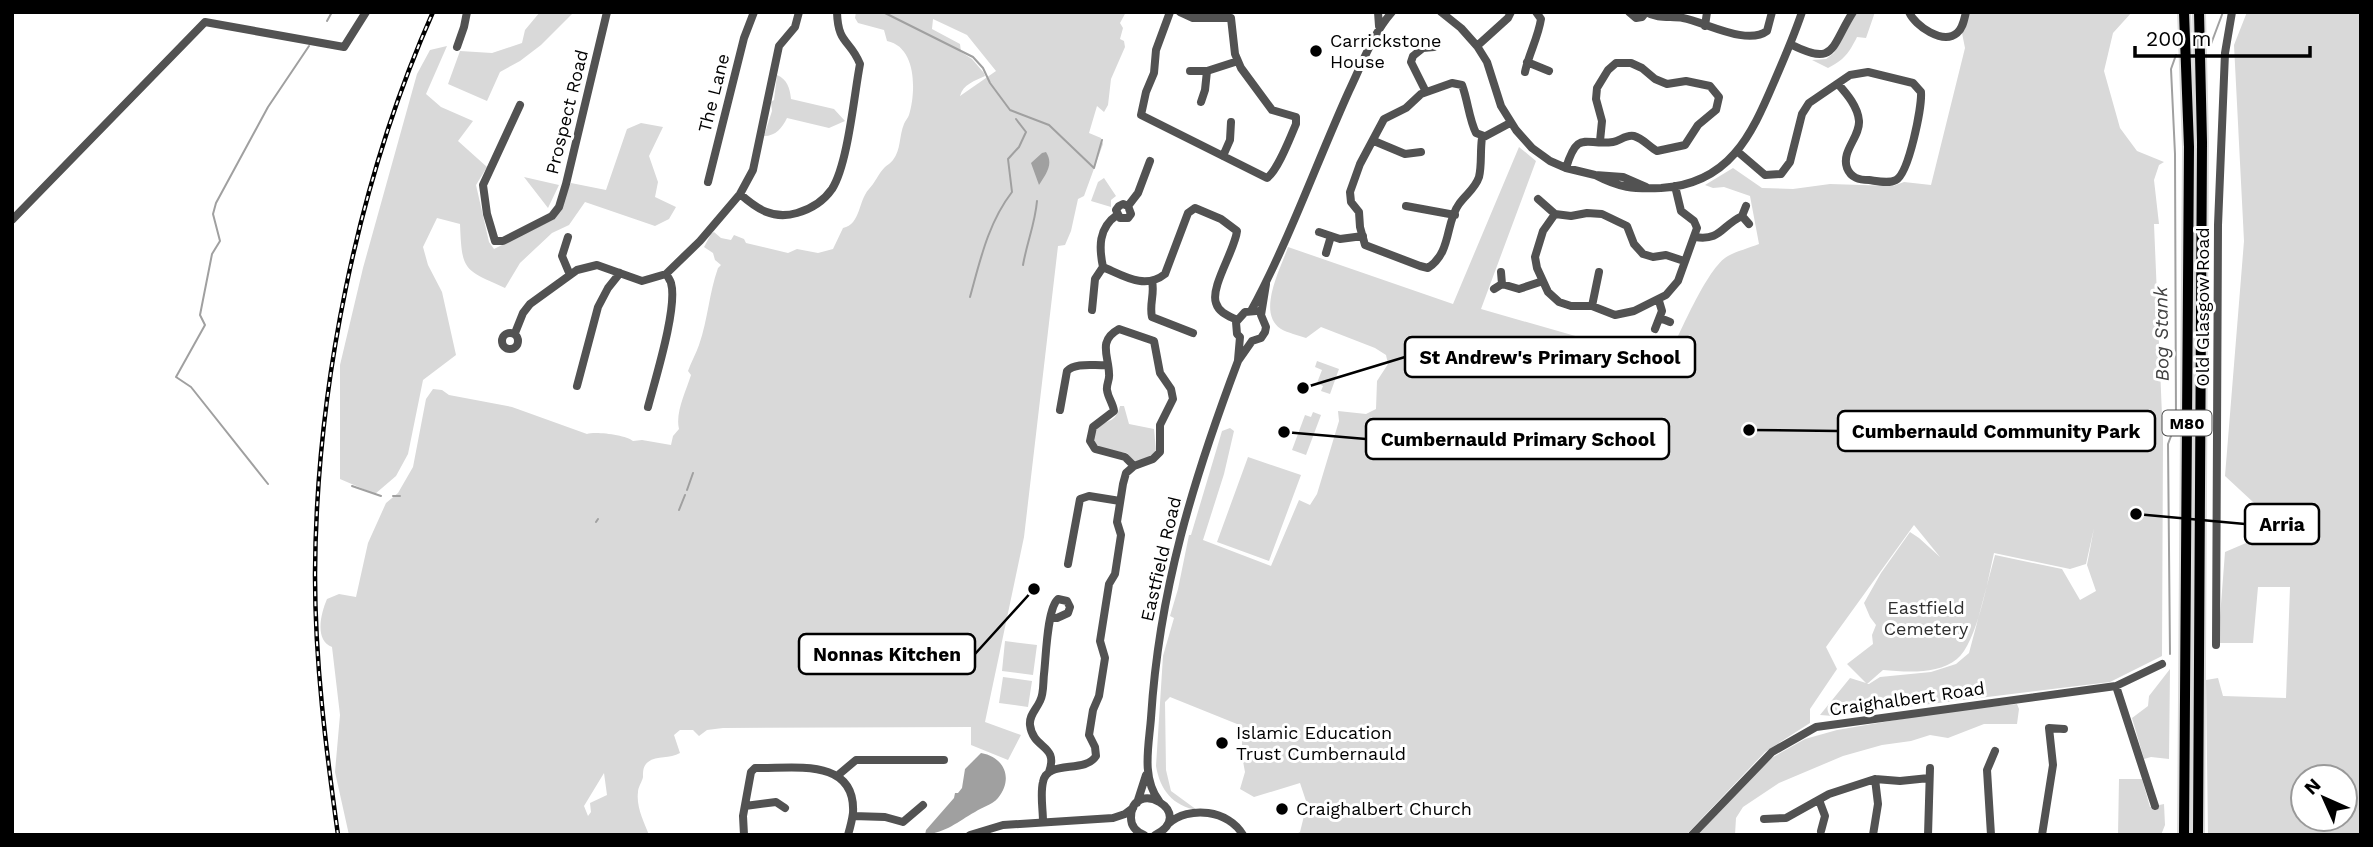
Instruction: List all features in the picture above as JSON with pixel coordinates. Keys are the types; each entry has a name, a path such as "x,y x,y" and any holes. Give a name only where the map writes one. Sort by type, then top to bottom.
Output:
{"highway":[{"name":"M80","path":"2184,12 2189,160 2184,835"},
{"name":"M80","path":"2198,835 2202,142 2199,12"}],"street":[{"path":"12,220 205,22 344,47 366,12"},
{"path":"457,47 467,12"},
{"name":"Prospect Road","path":"520,105 484,185 487,214 495,241 503,241 552,216 559,206 607,12"},
{"name":"The Lane","path":"708,182 744,38 754,12"},
{"path":"515,333 530,304 577,270 597,265 642,281 666,274 700,241 740,194 753,170 779,46 795,27 799,12"},
{"path":"740,194 754,207 772,215 791,215 815,205 832,189 844,150 860,64 840,36 837,12"},
{"path":"1170,12 1156,50 1154,74 1146,92 1141,115 1268,178 1275,172 1276,164 1297,124 1296,117 1272,110 1263,100 1238,61 1231,18 1193,18 1181,12"},
{"name":"Eastfield Road","path":"1378,12 1379,26"},
{"name":"Eastfield Road","path":"1164,830 1169,814 1151,788 1148,771 1157,650 1172,567 1190,500 1238,361 1240,337 1235,325 1241,314 1251,311 1266,284 1379,26 1392,12"},
{"path":"1441,12 1461,28 1487,62 1501,106 1524,140 1540,154 1566,168 1595,175 1619,187 1631,189 1675,186 1704,176 1720,167 1737,152 1758,119 1802,12"},
{"path":"1477,47 1511,12"},
{"path":"1525,72 1541,19 1536,12"},
{"path":"1629,12 1636,18 1642,17 1646,12 1652,16 1682,18 1705,26 1754,36 1767,32 1772,12"},
{"path":"1705,26 1707,12"},
{"path":"1790,44 1812,55 1825,55 1832,50 1853,12"},
{"path":"1909,12 1913,21 1924,30 1947,37 1956,34 1962,27 1966,12"},
{"name":"Old Glasgow Road","path":"2217,645 2218,225 2225,53 2232,12"},
{"path":"1426,92 1411,62 1424,44 1434,47"},
{"path":"1190,71 1207,71 1238,61"},
{"path":"1527,62 1549,71"},
{"path":"1566,168 1572,150 1584,141 1615,142 1629,135 1635,136 1657,151 1685,145 1698,125 1716,110 1719,97 1710,86 1686,81 1667,84 1631,63 1616,62 1608,69 1597,88 1596,99 1602,121 1600,141"},
{"path":"1201,102 1207,71"},
{"path":"1737,152 1765,175 1781,174 1790,162 1802,114 1809,103 1850,75 1868,72 1913,83 1921,92 1913,140 1903,172 1897,180 1890,182 1856,179 1849,173 1845,158 1859,123 1853,104 1838,84"},
{"path":"1484,136 1479,178 1472,192 1458,205 1436,262 1428,268 1420,267 1365,245 1359,212 1351,202 1350,192 1360,164 1384,119 1406,108 1421,94 1452,83 1462,85 1476,133 1484,136 1510,123"},
{"path":"1223,156 1230,140 1231,122"},
{"path":"1374,141 1405,154 1420,152"},
{"path":"1092,310 1095,279 1103,267 1100,252 1105,227 1117,215 1120,218 1128,218 1131,214 1128,206 1138,193 1141,172 1150,161"},
{"path":"1555,214 1543,231 1535,257 1548,292 1559,302 1571,306 1592,306 1615,315 1626,314 1658,301 1678,281 1695,237 1697,228 1692,219 1681,211 1675,186"},
{"path":"1538,199 1555,214 1602,214 1627,226 1634,244 1643,254 1684,261"},
{"path":"1406,206 1455,215"},
{"path":"1695,237 1710,239 1742,216 1746,206"},
{"path":"1103,267 1134,280 1153,282 1165,274 1188,213 1195,208 1221,219 1237,230 1236,241 1214,291 1216,303 1223,313 1237,320"},
{"path":"1742,216 1749,224"},
{"path":"1320,232 1340,239 1363,236"},
{"path":"1326,253 1331,236"},
{"path":"568,237 562,256 570,275"},
{"path":"1501,272 1498,286 1519,289 1543,281"},
{"path":"1592,306 1599,272"},
{"path":"577,386 598,307 620,273"},
{"path":"648,407 669,318 672,293 666,274"},
{"path":"1153,282 1155,291 1150,309 1152,317 1193,333"},
{"name":"Eastfield Road","path":"1238,361 1252,341 1261,338 1265,332 1266,327 1261,315 1266,284"},
{"path":"1655,329 1662,311 1658,301"},
{"path":"1251,311 1261,315"},
{"path":"1660,318 1670,322"},
{"path":"1049,772 1087,764 1096,756 1090,735 1105,658 1100,641 1109,584 1115,574 1121,534 1117,522 1126,473 1160,453 1160,425 1173,398 1171,389 1160,373 1154,341 1119,329 1112,333 1105,356 1109,374 1107,390 1114,411 1093,427 1090,441 1095,449 1125,457 1134,466"},
{"path":"1240,337 1252,341"},
{"path":"1060,410 1066,371 1070,367 1107,365"},
{"path":"1068,564 1080,499 1089,496 1120,501"},
{"path":"1043,822 1042,782 1053,761 1052,756 1035,739 1030,724 1034,709 1041,699 1051,618"},
{"name":"Craighalbert Road","path":"1692,835 1772,752 1816,727 2116,686 2162,664"},
{"path":"2116,686 2155,806"},
{"path":"2042,835 2053,765 2049,728 2064,729"},
{"path":"1991,835 1987,771 1995,751"},
{"path":"837,776 856,760 944,760"},
{"path":"744,835 745,806 751,772 755,768 819,768 837,776 851,793 853,816 848,835"},
{"path":"1928,835 1930,768"},
{"name":"Eastfield Road","path":"1134,807 1148,771"},
{"path":"1764,819 1786,818 1829,794 1875,779 1900,781 1929,778"},
{"path":"1873,835 1878,804 1875,779"},
{"path":"974,834 1003,825 1121,816 1148,798 1185,814 1227,818 1237,825 1243,835"},
{"path":"1819,800 1825,816 1821,831"},
{"path":"745,806 776,802 785,808"},
{"path":"853,816 885,817 903,822 923,805"},
{"path":"1134,807 1132,824 1142,834"},
{"path":"1155,835 1185,814"},
{"path":"1104,819 1118,822 1142,834"}],"green space":[{"path":"540,12 574,12 541,45 500,72 487,101 448,84 460,51 492,53 522,43 525,30"},
{"path":"856,12 1126,12 1120,23 1123,28 1120,39 1124,41 1125,47 1111,79 1108,105 1104,112 1097,106 1089,133 1101,138 1103,144 1084,196 1078,199 1065,245 1058,246 1024,537 985,722 1021,735 1008,760 971,745 971,727 723,728 707,730 699,736 693,730 680,730 674,735 680,753 652,760 644,769 638,803 649,835 349,835 335,772 340,715 332,647 323,639 321,618 327,599 339,594 356,597 368,543 386,503 398,493 413,467 426,399 433,389 442,390 449,395 512,407 587,434 610,434 633,441 671,445 673,436 679,429 680,409 691,375 688,371 699,345 715,277 721,265 715,260 713,253 704,247 711,234 714,232 721,238 731,240 734,235 744,239 746,243 788,253 797,249 818,253 833,249 843,228 849,226 856,217 865,194 897,152 913,95 909,61 897,45 887,41 884,30 858,23","holes":["933,19 967,35 996,71 960,96 973,81 985,76 984,73 972,59 961,52 960,44 932,29","604,773 607,795 590,803 591,812 588,816 584,806"]},
{"path":"1857,12 1875,12 1866,38 1857,37 1846,56 1828,68 1812,60 1826,59 1834,53"},
{"name":"Eastfield Cemetery","path":"1967,12 2132,12 2113,33 2104,71 2120,128 2137,151 2164,162 2159,165 2154,180 2159,224 2154,224 2163,439 2162,656 2110,682 1833,716 1820,715 1850,678 1866,683 1847,664 1873,644 1872,635 1876,625 1864,603 1910,532 1940,557 1914,525 1826,647 1837,669 1810,709 1810,723 1765,752 1686,835 1294,835 1300,832 1307,804 1300,783 1254,797 1240,789 1245,772 1242,726 1170,697 1165,702 1166,770 1171,791 1197,810 1181,805 1169,796 1156,766 1163,656 1174,618 1170,616 1189,535 1222,431 1230,428 1234,431 1224,474 1203,540 1271,566 1299,500 1310,505 1317,494 1339,421 1338,411 1366,414 1376,409 1377,381 1388,364 1386,355 1375,348 1321,327 1306,338 1281,329 1274,322 1270,302 1272,290 1288,247 1453,304 1519,147 1536,161 1481,309 1666,362 1711,274 1728,256 1759,244 1750,196 1724,187 1713,188 1705,185 1733,168 1762,188 1793,189 1830,184 1893,186 1904,182 1931,185 1965,48 1962,33","holes":["2094,528 2087,565 2096,591 2080,600 2062,569 1995,555 1986,588 1994,553 2070,569 2086,564","1979,616 1969,653 1956,664 1931,672 1880,677 1867,684 1883,670 1921,671 1949,664 1964,651"]},
{"path":"2247,12 2361,12 2361,835 2208,835 2206,680 2218,678 2223,696 2286,698 2290,587 2258,587 2253,643 2218,643 2225,552 2281,528 2225,476 2244,241 2234,45"},
{"path":"447,46 426,94 441,107 473,121 458,141 487,167 476,185 489,242 494,249 554,219 571,183 606,190 627,129 641,123 663,127 649,156 658,182 655,197 676,207 669,219 655,226 585,202 569,225 552,233 520,263 505,288 481,277 467,266 462,251 460,224 437,218 423,247 428,265 442,292 456,355 423,380 408,454 396,476 375,494 340,479 340,365 363,268 417,74 430,50"},
{"path":"777,75 787,84 791,99 834,109 845,121 829,128 787,118 778,131 764,136 772,111 771,102 774,100"},
{"path":"524,177 559,185 548,208"},
{"path":"1104,178 1116,196 1111,200 1111,207 1091,201 1098,182"},
{"path":"1317,361 1339,369 1330,394 1321,391 1323,386 1317,383 1322,370 1315,367"},
{"path":"1120,406 1124,406 1129,424 1154,429 1156,451 1152,456 1134,462 1127,453 1102,449 1093,443 1095,429 1113,419"},
{"path":"1313,412 1321,415 1306,455 1292,450 1305,415 1311,417"},
{"path":"1248,457 1301,475 1269,561 1217,542"},
{"path":"1005,641 1037,645 1033,675 1002,671"},
{"path":"2170,669 2169,759 2144,759 2132,718 2148,706 2149,696"},
{"path":"1003,677 1032,681 1028,707 999,703"},
{"path":"2017,704 2017,724 1984,724 1948,738 1930,735 1843,756 1779,783 1743,807 1736,818 1735,835 1697,835 1768,760 1805,739 1837,730 1943,712"},
{"path":"2119,779 2142,779 2150,807 2164,804 2165,825 2161,835 2118,835"}],"shaded area":[{"path":"1046,152 1049,165 1039,185 1031,163"},
{"path":"981,753 996,759 1004,770 1005,783 998,798 940,832 925,835 955,793 962,788 965,769"}],"waterway":[{"path":"327,21 332,12"},
{"path":"883,12 973,57 1010,110 1049,125 1094,168 1102,140"},
{"name":"Bog Stank","path":"2211,44 2223,12"},
{"path":"268,484 191,387 176,377 205,325 200,315 212,254 220,241 213,214 216,203 268,107 309,46"},
{"name":"Bog Stank","path":"2170,654 2168,444 2176,423 2175,154 2171,69 2176,55"},
{"path":"970,297 991,229 1012,192 1008,159 1019,147 1026,132 1016,119"},
{"path":"1023,265 1037,201"},
{"path":"687,490 693,473"},
{"path":"352,486 381,496"},
{"path":"679,510 685,495"},
{"path":"393,496 400,496"}],"railway":[{"path":"338,835 322,706 315,608 317,504 323,433 346,288 363,216 406,78 433,12"}],"place":[{"name":"Carrickstone House","path":"1316,51"},
{"name":"St Andrew's Primary School","path":"1303,388"},
{"name":"Cumbernauld Community Park","path":"1749,430"},
{"name":"Cumbernauld Primary School","path":"1284,432"},
{"name":"Arria","path":"2136,514"},
{"name":"Nonnas Kitchen","path":"1034,589"},
{"name":"Islamic Education Trust Cumbernauld","path":"1222,743"},
{"name":"Craighalbert Church","path":"1282,809"}]}
